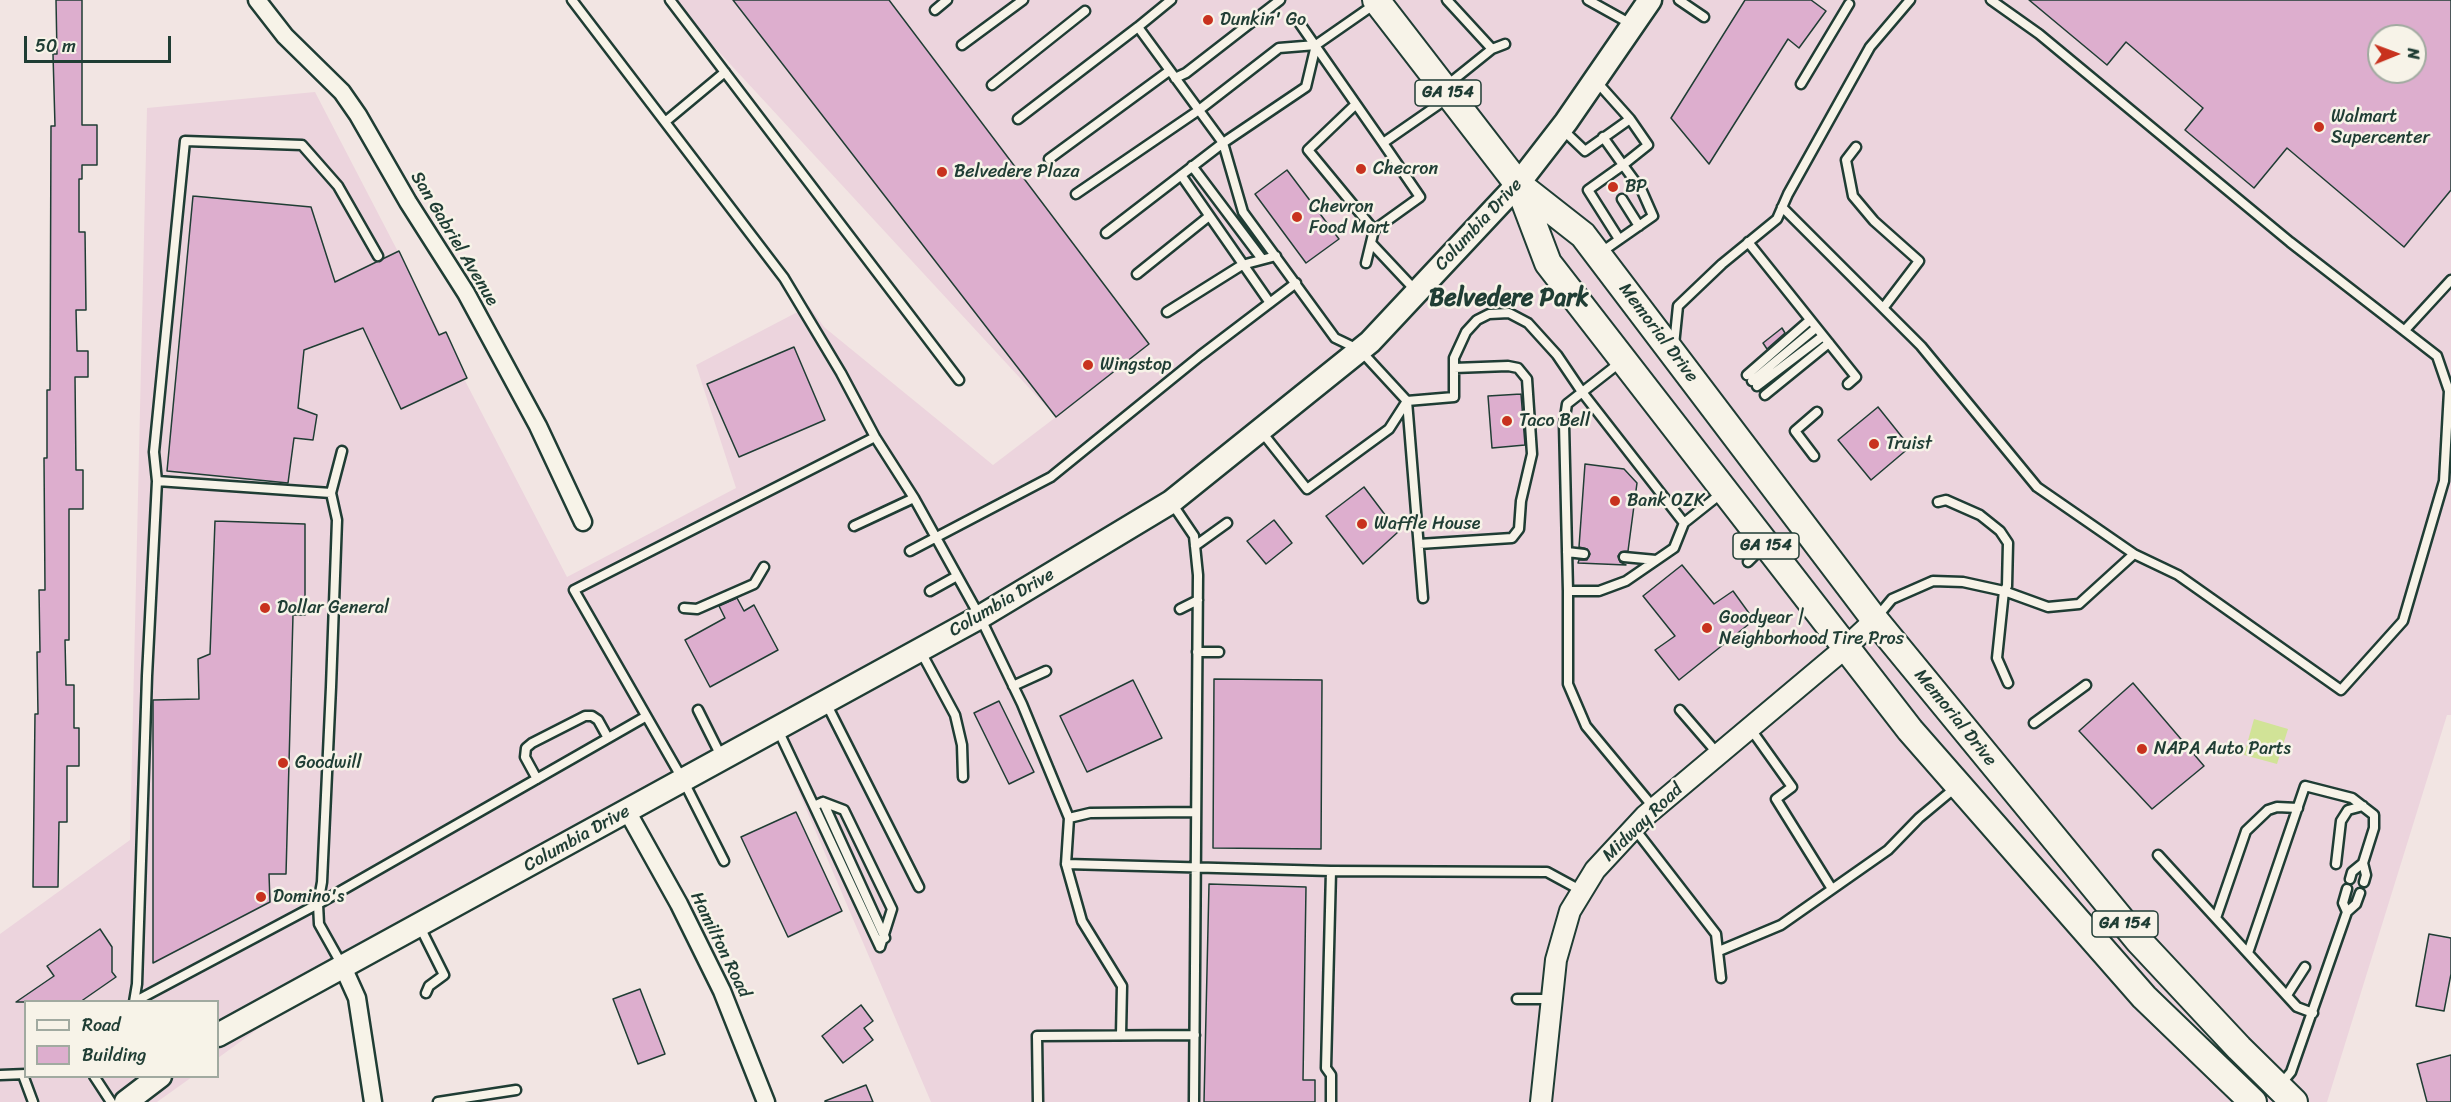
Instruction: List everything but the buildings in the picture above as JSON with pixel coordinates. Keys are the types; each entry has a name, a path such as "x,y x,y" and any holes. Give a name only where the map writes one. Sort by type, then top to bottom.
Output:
{"main road":[{"name":"Columbia Drive","path":"219,1034 980,617 1171,501 1360,350 1417,292 1518,184 1596,81 1650,0"},
{"name":"Memorial Drive","path":"1378,1 1518,184 1583,235 1875,620 2138,940 2286,1095"},
{"name":"Memorial Drive","path":"1518,184 1548,263 1724,492 1757,554 1845,648 1910,730 2144,997 2253,1102"},
{"path":"126,1102 159,1078"}],"street":[{"name":"San Gabriel Avenue","path":"258,0 285,36 342,92 358,115 408,202 466,293 538,426 583,522"},
{"name":"Midway Road","path":"1541,1102 1556,960 1570,911 1595,870 1654,808 1845,648 1875,620"},
{"name":"Hamilton Road","path":"627,811 680,904 722,991 766,1102"},
{"path":"343,967 357,998 373,1102"}],"lane":[{"path":"572,0 784,278 841,373 875,437 914,498 980,617 1013,686 1069,818 1066,864 1082,921 1122,986 1122,1035"},
{"path":"670,0 959,380"},
{"path":"935,10 947,0"},
{"path":"962,45 1023,0"},
{"path":"1018,120 1171,0"},
{"path":"1049,159 1172,75 1186,73 1280,0"},
{"path":"1447,0 1492,49"},
{"path":"1588,0 1634,26"},
{"path":"1679,0 1704,17"},
{"path":"1673,353 1678,306 1777,219 1870,47 1910,0"},
{"path":"1782,207 1921,346 2037,487 2134,554 2178,575 2341,690 2403,621 2444,481 2449,391 2437,356 2290,242 2039,34 1991,0"},
{"path":"1076,195 1199,110 1280,48 1316,45 1378,1"},
{"path":"1801,84 1849,4"},
{"path":"992,85 1085,11"},
{"path":"1298,21 1354,105 1420,197 1374,230 1366,263"},
{"path":"1138,27 1223,143 1243,212 1335,338 1360,350 1407,401 1423,598"},
{"path":"1383,143 1447,92 1492,49 1505,44"},
{"path":"1106,233 1223,143 1306,87 1316,45"},
{"path":"665,122 725,72"},
{"path":"1596,81 1630,119 1648,145 1609,178 1588,190 1619,239"},
{"path":"1354,105 1308,150 1374,230"},
{"path":"1561,128 1585,151 1630,119"},
{"path":"1598,255 1653,216 1642,191 1603,137"},
{"path":"134,1000 137,984 147,676 157,481 154,452 185,141 302,145 338,186 378,256"},
{"path":"1856,147 1846,160 1853,196 1874,221 1919,261 1884,308"},
{"path":"1192,166 1262,259"},
{"path":"1180,175 1270,303"},
{"path":"1622,199 1639,226"},
{"path":"1137,274 1208,217"},
{"path":"1371,243 1417,292"},
{"path":"1748,243 1856,377 1848,384"},
{"path":"1167,312 1242,265 1276,256"},
{"path":"2405,330 2451,280"},
{"path":"910,551 1051,477 1296,283"},
{"path":"1407,401 1454,397 1454,358 1466,332 1477,320 1489,314 1509,313 1528,323 1557,356 1581,392 1684,523"},
{"path":"1752,381 1810,320"},
{"path":"1752,381 1816,328"},
{"path":"1752,381 1823,336"},
{"path":"1765,395 1829,344"},
{"path":"1622,360 1567,404 1564,424 1568,684 1586,726 1654,808"},
{"path":"1419,544 1512,538 1519,529 1521,501 1532,454 1527,379 1518,368 1454,368"},
{"path":"1261,430 1307,489 1389,429 1407,401"},
{"path":"1814,456 1795,431 1817,411"},
{"path":"724,861 683,780 574,590 875,437"},
{"path":"342,451 331,493 337,520 332,687 322,882 318,904 319,924 343,967"},
{"path":"157,481 331,493"},
{"path":"1568,591 1599,591 1626,581 1674,548 1684,523 1724,492"},
{"path":"854,525 914,498"},
{"path":"1938,502 1946,500 1980,514 2000,531 2008,543 2007,586 2004,591 1997,658 2008,683"},
{"path":"1171,501 1194,536 1198,600 1194,1102"},
{"path":"1195,546 1227,523"},
{"path":"1567,552 1584,554"},
{"path":"1875,620 1892,599 1933,581 1964,582 2004,591 2048,607 2079,604 2134,554"},
{"path":"1624,557 1656,560"},
{"path":"684,608 697,609 753,584 764,567"},
{"path":"930,591 957,576"},
{"path":"1180,609 1198,600"},
{"path":"920,650 955,715 962,745 963,777"},
{"path":"1197,652 1220,652"},
{"path":"1013,686 1046,671"},
{"path":"2034,723 2086,685"},
{"path":"825,702 919,887"},
{"path":"698,710 723,759"},
{"path":"1680,710 1718,754"},
{"path":"537,779 525,757 526,748 532,743 585,716 592,716 598,720 608,738"},
{"path":"138,1000 318,904 645,717"},
{"path":"1750,728 1792,787 1776,799 1832,889"},
{"path":"777,729 880,947 885,938 892,909 844,810 823,802 814,806"},
{"path":"1719,951 1781,925 1888,849 1919,818 1958,785"},
{"path":"2248,953 2305,786 2352,798 2374,815 2374,828 2363,863 2366,874 2364,882"},
{"path":"823,802 885,938"},
{"path":"2336,864 2341,821 2348,810 2362,806"},
{"path":"2216,918 2246,831 2268,810 2277,807 2298,808"},
{"path":"1069,818 1090,813 1195,812"},
{"path":"1634,828 1716,934 1721,978"},
{"path":"2158,855 2297,1007 2313,1013"},
{"path":"2350,879 2352,872 2363,863"},
{"path":"1066,864 1331,871 1547,872 1582,891"},
{"path":"1331,871 1326,1068 1331,1075 1331,1102"},
{"path":"2347,889 2343,903 2347,912"},
{"path":"2286,1095 2290,1072 2313,1013 2347,912 2356,904 2360,893"},
{"path":"419,925 444,975 429,986 426,993"},
{"path":"2287,995 2305,967"},
{"path":"1517,999 1551,999"},
{"path":"1038,1102 1037,1036 1195,1035"},
{"path":"0,1075 24,1074"},
{"path":"25,1078 33,1102"},
{"path":"95,1078 111,1102"},
{"path":"435,1092 437,1102 516,1090"}],"shaded area":[{"path":"671,0 2451,0 2451,715 2447,715 2327,1102 931,1102 772,729 355,958 219,1057 219,1000 24,1000 24,1078 191,1078 157,1102 0,1102 0,934 130,840 147,108 315,92 567,577 736,488 696,365 809,306 824,327 993,465 1056,417"}],"green space":[{"path":"2254,719 2288,729 2277,764 2244,755"}],"place":[{"name":"Dunkin' Go","path":"1208,20"},
{"name":"Walmart Supercenter","path":"2319,127"},
{"name":"Checron","path":"1361,169"},
{"name":"Belvedere Plaza","path":"942,172"},
{"name":"BP","path":"1613,187"},
{"name":"Chevron Food Mart","path":"1297,217"},
{"name":"Wingstop","path":"1088,365"},
{"name":"Taco Bell","path":"1507,421"},
{"name":"Truist","path":"1874,444"},
{"name":"Bank OZK","path":"1615,501"},
{"name":"Waffle House","path":"1362,524"},
{"name":"Dollar General","path":"265,608"},
{"name":"Goodyear | Neighborhood Tire Pros","path":"1707,628"},
{"name":"NAPA Auto Parts","path":"2142,749"},
{"name":"Goodwill","path":"283,763"},
{"name":"Domino's","path":"261,897"}],"district":[{"name":"Belvedere Park","path":"1509,299"}]}
